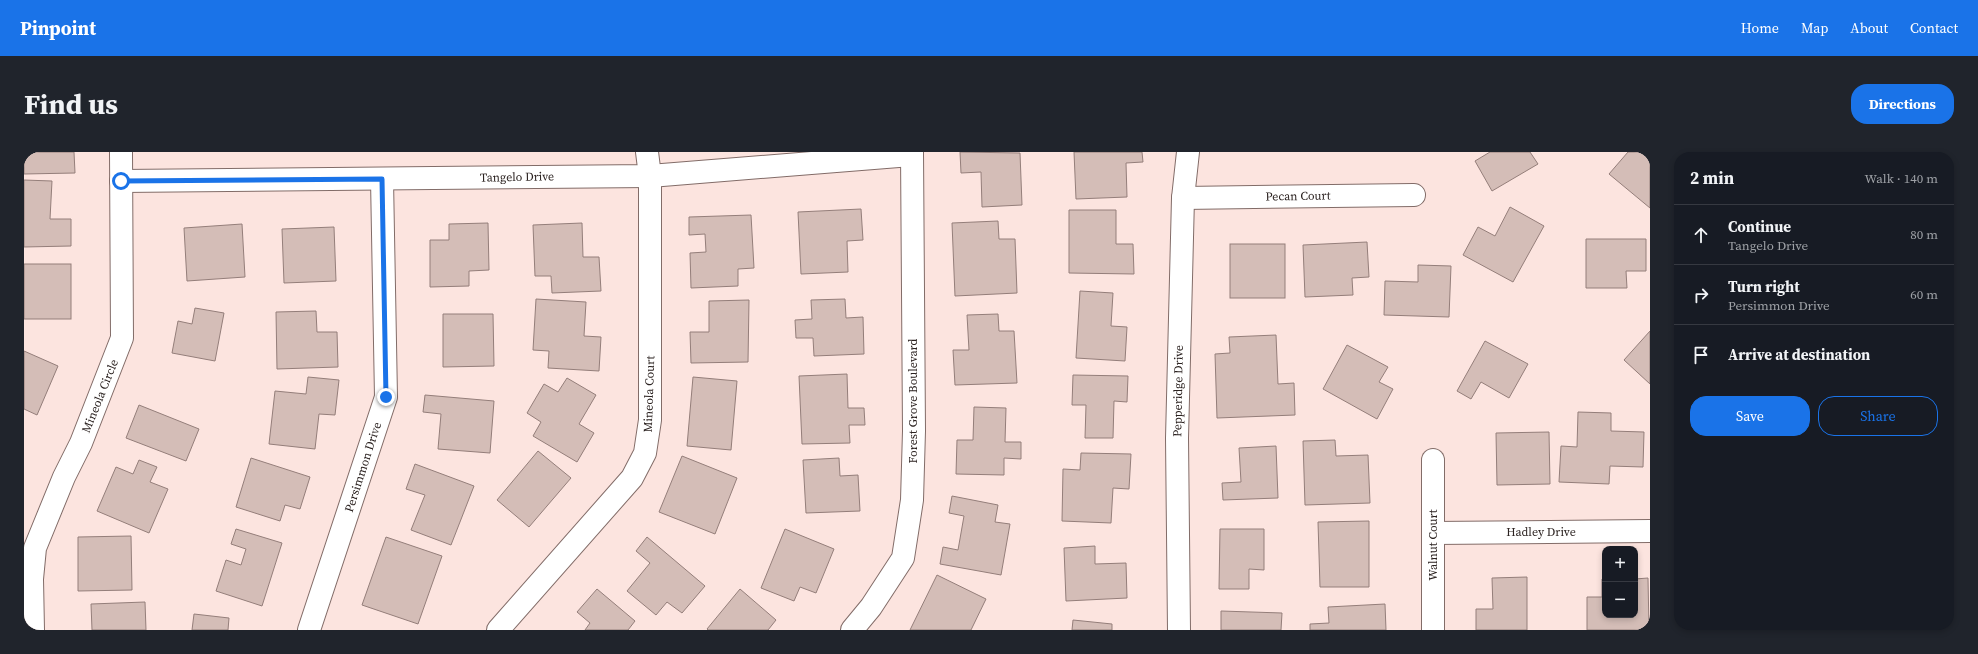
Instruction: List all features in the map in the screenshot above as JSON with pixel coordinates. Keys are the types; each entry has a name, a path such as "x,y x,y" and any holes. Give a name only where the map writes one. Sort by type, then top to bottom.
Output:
{"street":[{"name":"Mineola Circle","path":"33,630 32,579 36,548 64,477 81,443 122,338 121,152"},
{"path":"647,152 650,176"},
{"name":"Pepperidge Drive","path":"1179,630 1177,438 1183,198 1188,152"},
{"name":"Tangelo Drive","path":"121,181 650,176 911,153"},
{"name":"Forest Grove Boulevard","path":"852,630 871,607 902,558 912,500 914,430 911,153"},
{"name":"Mineola Court","path":"498,630 632,478 645,453 650,420 650,176"},
{"name":"Persimmon Drive","path":"309,630 386,397 382,179"},
{"name":"Pecan Court","path":"1183,198 1414,195"},
{"name":"Walnut Court","path":"1433,460 1433,630"},
{"name":"Hadley Drive","path":"1433,533 1650,531"}],"building":[{"path":"24,152 74,152 75,173 24,174"},
{"path":"960,152 1020,153 1022,205 982,207 981,172 961,173"},
{"path":"1074,152 1142,152 1143,162 1126,163 1127,197 1076,199"},
{"path":"1490,152 1530,152 1538,164 1492,191 1475,161"},
{"path":"1628,152 1650,152 1650,208 1609,174"},
{"path":"24,180 52,181 50,219 71,219 71,246 24,247"},
{"path":"1510,207 1544,226 1513,282 1463,255 1478,227 1495,236"},
{"path":"861,209 863,240 847,241 848,272 801,274 798,212"},
{"path":"1069,210 1116,210 1116,244 1133,244 1134,274 1069,273"},
{"path":"751,215 754,268 738,269 738,286 691,288 690,253 706,252 705,234 689,235 689,217"},
{"path":"998,221 999,239 1015,239 1017,293 955,296 952,223"},
{"path":"488,223 489,270 469,271 469,286 430,287 430,240 449,240 449,224"},
{"path":"582,223 583,257 599,257 601,291 552,293 551,276 535,276 533,225"},
{"path":"242,224 245,277 187,281 184,228"},
{"path":"334,227 336,281 284,283 282,229"},
{"path":"1586,239 1646,239 1646,271 1626,271 1627,288 1586,288"},
{"path":"1367,242 1369,277 1352,278 1353,295 1305,297 1303,245"},
{"path":"1230,244 1285,244 1285,298 1230,298"},
{"path":"24,264 71,264 71,319 24,319"},
{"path":"1418,265 1451,266 1449,317 1384,315 1385,281 1418,282"},
{"path":"1080,291 1113,293 1111,326 1127,327 1125,361 1076,358"},
{"path":"536,299 586,302 584,336 601,337 599,371 548,368 549,351 533,350"},
{"path":"845,299 846,318 863,317 864,354 814,356 813,338 796,338 795,320 812,319 811,300"},
{"path":"749,300 748,362 691,363 690,332 709,332 709,301"},
{"path":"195,308 224,313 215,361 172,353 178,321 192,324"},
{"path":"316,311 317,332 337,332 338,367 277,369 276,312"},
{"path":"443,314 493,314 494,366 443,367"},
{"path":"998,314 999,331 1014,331 1017,383 955,385 953,350 969,350 967,315"},
{"path":"1650,331 1650,384 1624,360"},
{"path":"1276,335 1278,384 1294,383 1295,415 1217,418 1215,354 1230,353 1229,337"},
{"path":"1485,341 1528,364 1509,398 1481,382 1471,399 1457,391"},
{"path":"1347,345 1388,367 1379,382 1393,389 1377,419 1323,389"},
{"path":"24,351 58,366 37,415 24,409"},
{"path":"847,374 848,408 864,408 865,425 849,425 850,443 802,444 799,376"},
{"path":"1073,375 1128,376 1127,402 1114,401 1113,438 1085,438 1086,405 1072,405"},
{"path":"308,377 339,380 335,415 319,414 315,449 269,444 275,391 306,394"},
{"path":"693,377 737,381 731,450 687,446"},
{"path":"567,378 596,395 579,424 594,433 577,462 533,436 541,422 527,413 544,384 558,392"},
{"path":"425,395 494,401 490,453 438,449 441,414 423,412"},
{"path":"139,405 199,429 186,461 126,438"},
{"path":"974,407 1006,408 1005,442 1021,442 1021,459 1004,458 1004,475 956,474 957,440 973,440"},
{"path":"1578,412 1611,413 1611,431 1644,432 1643,467 1610,466 1609,484 1559,482 1561,446 1577,447"},
{"path":"1549,432 1550,484 1497,485 1496,433"},
{"path":"1335,440 1336,456 1368,455 1370,503 1305,505 1303,441"},
{"path":"1276,446 1278,498 1223,500 1222,483 1241,482 1239,448"},
{"path":"538,451 571,478 529,527 497,500"},
{"path":"1081,453 1131,454 1129,489 1113,488 1111,523 1062,521 1063,469 1080,470"},
{"path":"682,456 737,478 715,534 659,512"},
{"path":"251,458 310,477 300,509 285,505 280,521 236,507"},
{"path":"839,458 840,476 858,475 860,511 806,513 803,460"},
{"path":"139,460 157,467 150,482 168,489 149,533 97,511 116,467 133,474"},
{"path":"415,464 474,486 451,545 411,530 425,495 406,489"},
{"path":"952,496 998,505 995,522 1010,524 1001,575 940,564 943,547 958,550 964,516 949,513"},
{"path":"1369,521 1369,587 1320,587 1318,522"},
{"path":"236,529 282,543 262,606 216,591 226,560 241,565 246,549 231,544"},
{"path":"785,529 834,549 816,593 800,587 794,601 761,588"},
{"path":"1220,529 1264,529 1264,570 1249,569 1249,589 1219,589"},
{"path":"131,536 132,590 78,591 78,537"},
{"path":"386,537 442,556 418,624 362,605"},
{"path":"647,537 705,586 682,613 667,602 656,615 627,591 650,563 636,551"},
{"path":"1095,546 1095,564 1126,563 1127,598 1066,601 1064,548"},
{"path":"937,575 986,599 971,630 910,630"},
{"path":"1527,577 1527,630 1476,630 1476,609 1493,609 1492,578"},
{"path":"1648,578 1649,630 1587,630 1587,597 1602,597 1602,618 1638,618 1638,579"},
{"path":"597,589 635,621 628,630 585,630 590,623 577,612"},
{"path":"740,589 776,620 768,630 708,630 707,629"},
{"path":"145,602 146,630 92,630 91,604"},
{"path":"1385,604 1386,630 1310,630 1310,624 1329,623 1328,607"},
{"path":"1221,611 1282,613 1281,630 1221,630"},
{"path":"194,614 229,618 228,630 192,630"},
{"path":"1073,620 1112,624 1112,630 1072,630"}],"route":[{"path":"121,181 382,179 386,397"}]}
